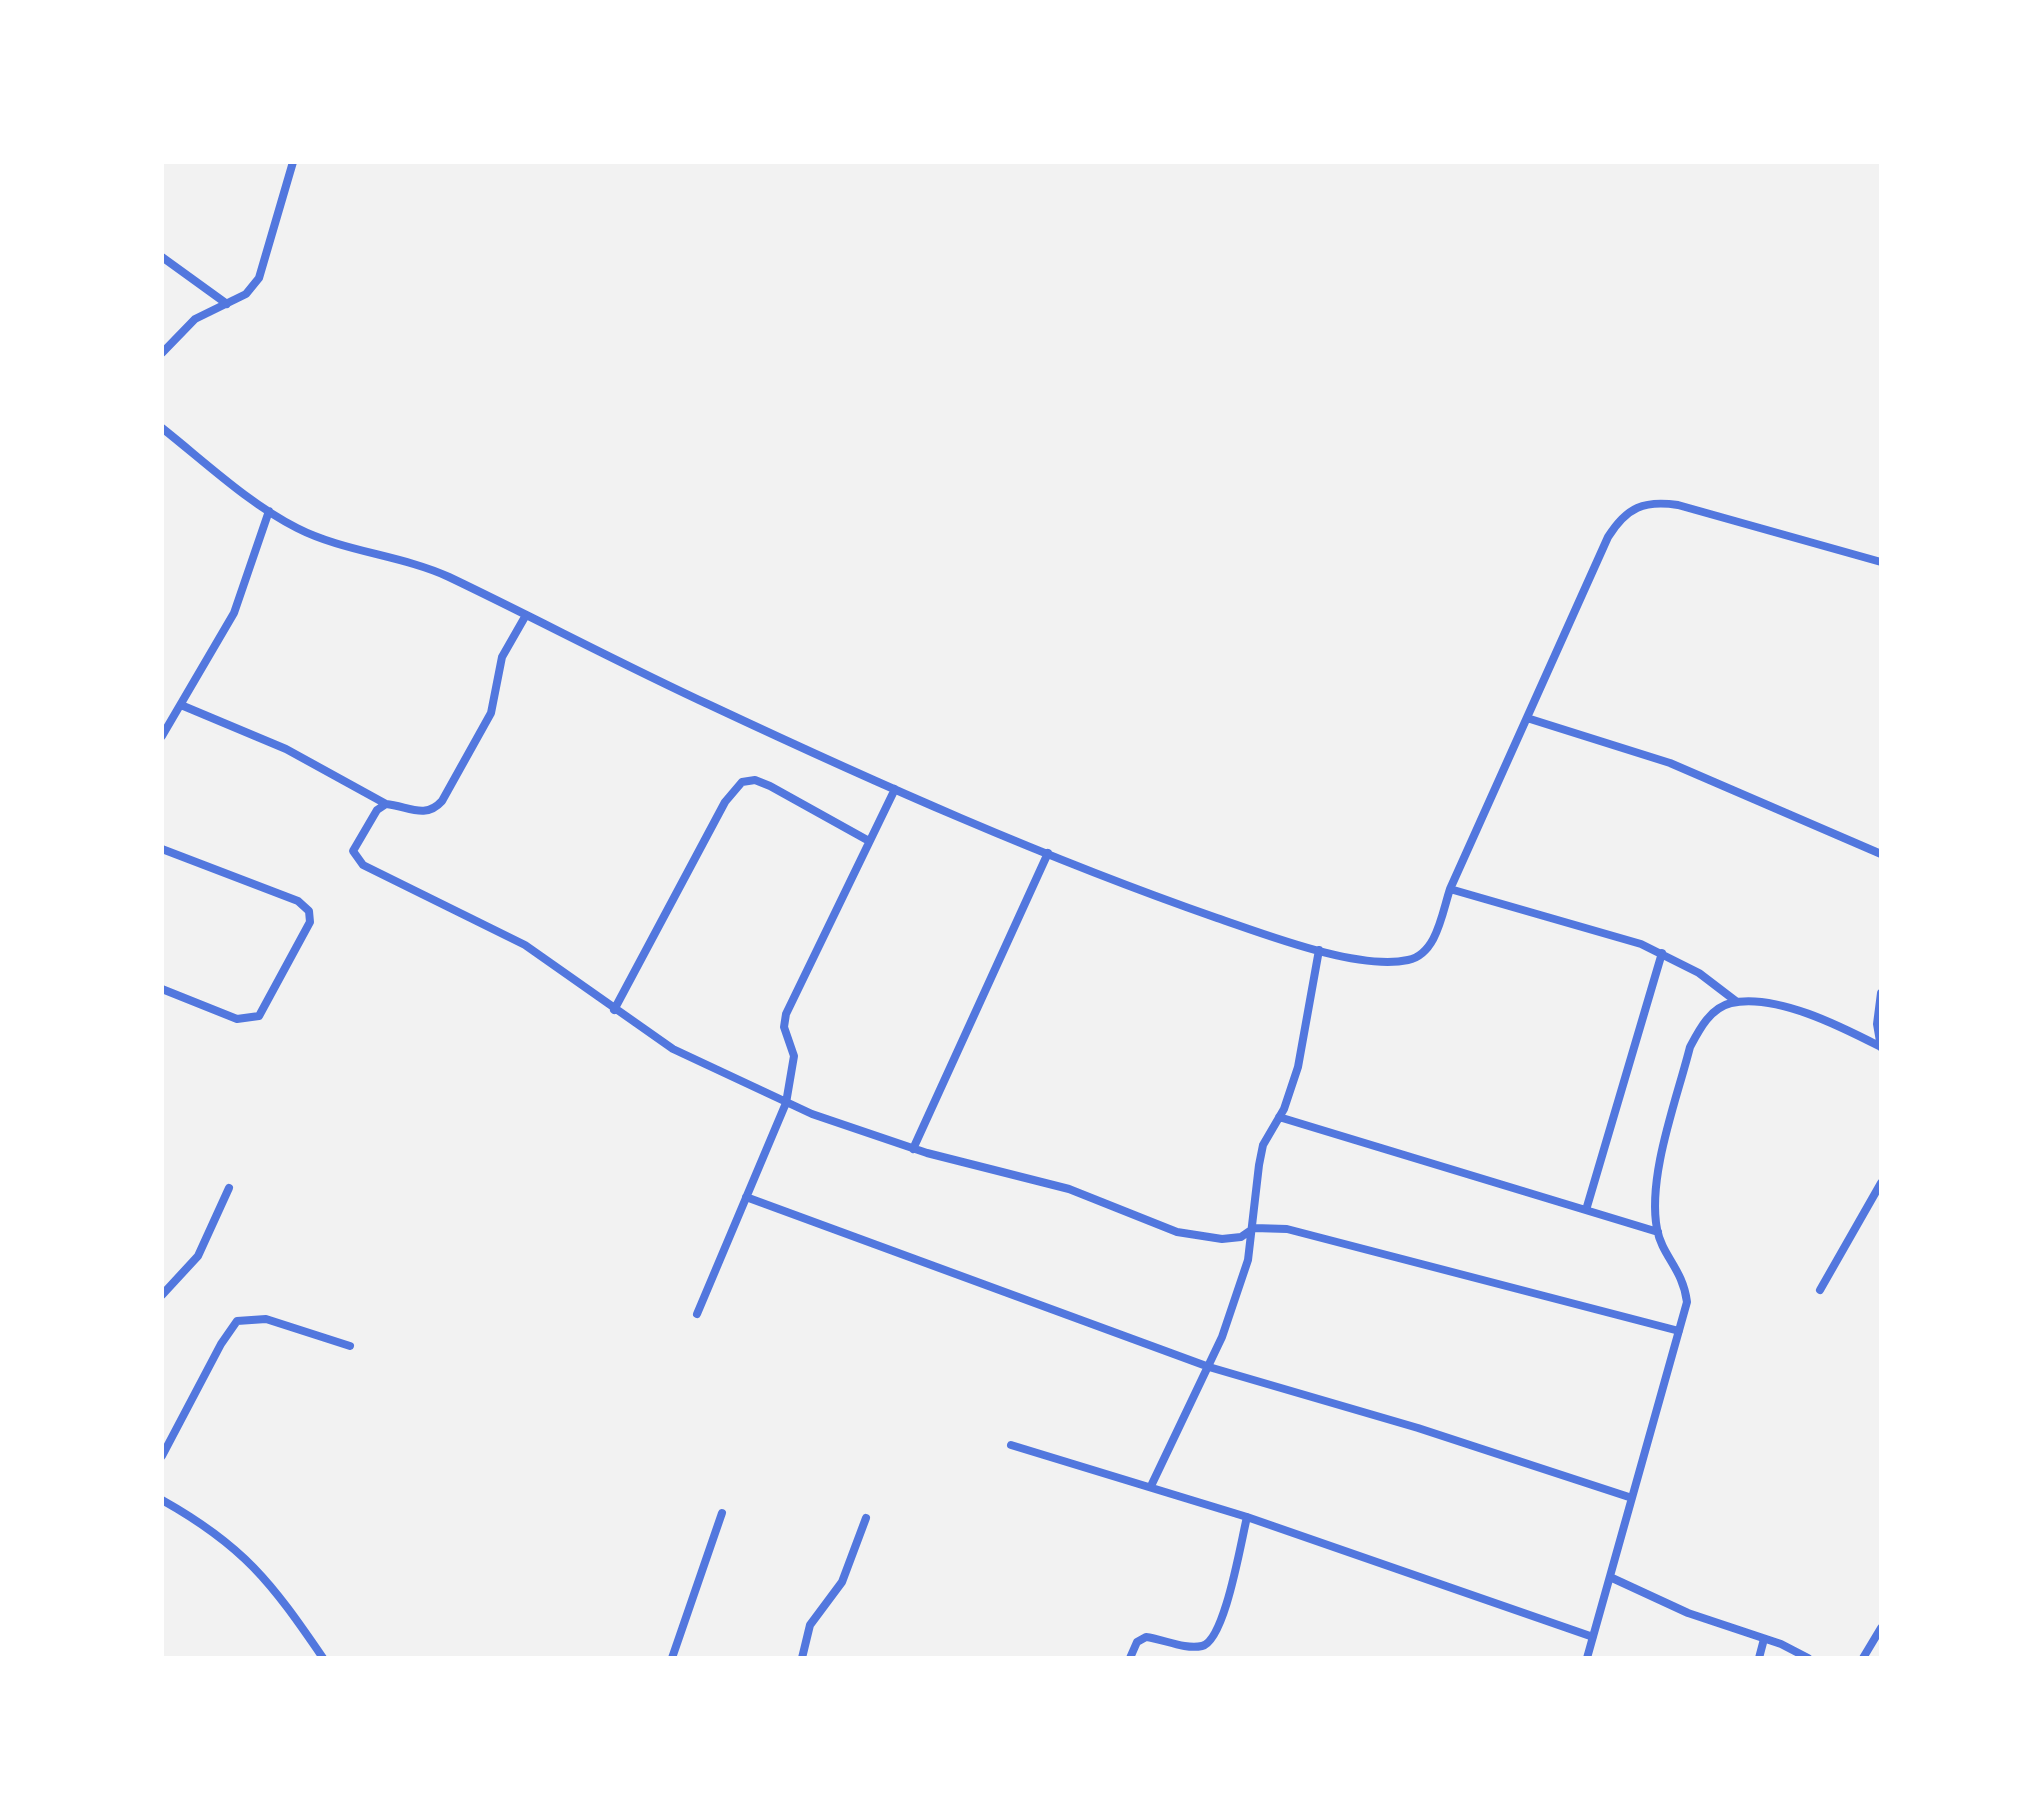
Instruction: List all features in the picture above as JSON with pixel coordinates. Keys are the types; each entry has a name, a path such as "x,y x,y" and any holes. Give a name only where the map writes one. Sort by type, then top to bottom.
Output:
{"street":[{"path":"162,353 195,319 246,294 259,278 293,162"},
{"path":"162,257 227,304"},
{"path":"162,444 165,430 269,511 307,533 427,568 712,706 895,789 1048,853 1213,916 1319,950 1394,962 1412,960 1424,953 1435,936 1450,889 1608,537 1619,520 1635,506 1654,502 1690,507 1881,562"},
{"path":"162,736 234,613 269,511"},
{"path":"181,705 298,755 386,804 424,813 434,810 442,801 491,713 502,657 526,615"},
{"path":"1527,718 1658,758 1881,854"},
{"path":"614,1010 725,802 742,782 755,780 770,786 869,841"},
{"path":"697,1314 786,1103 794,1056 784,1027 786,1014 895,789"},
{"path":"386,804 377,810 364,829 353,851 356,860 525,945 614,1010 686,1056 786,1103 913,1149 1069,1189 1177,1232 1222,1239 1241,1237 1254,1228 1287,1229 1679,1331"},
{"path":"162,849 298,901 309,911 310,922 259,1016 237,1019 162,989"},
{"path":"913,1149 1048,853"},
{"path":"1450,889 1662,953 1699,973 1738,1003"},
{"path":"1151,1486 1209,1367 1232,1311 1254,1228 1263,1145 1279,1117 1298,1067 1319,950"},
{"path":"1586,1210 1662,953"},
{"path":"1881,993 1877,1024 1881,1047"},
{"path":"1587,1658 1687,1302 1684,1279 1658,1232 1654,1204 1690,1047 1701,1025 1714,1012 1738,1003 1756,1002 1813,1016 1881,1047"},
{"path":"1279,1117 1658,1232"},
{"path":"1820,1290 1881,1183"},
{"path":"162,1295 198,1256 229,1188"},
{"path":"746,1197 1033,1306 1209,1367 1418,1428 1632,1498"},
{"path":"162,1456 221,1344 237,1321 266,1319 350,1346"},
{"path":"1011,1445 1247,1517 1593,1637"},
{"path":"162,1500 207,1526 246,1559 280,1596 323,1658"},
{"path":"672,1658 722,1513"},
{"path":"1130,1658 1137,1642 1146,1637 1191,1646 1204,1646 1213,1640 1224,1613 1247,1517"},
{"path":"802,1658 810,1625 842,1582 866,1518"},
{"path":"1610,1577 1711,1622 1764,1639 1808,1658"},
{"path":"1863,1658 1881,1628"},
{"path":"1759,1658 1764,1639"}]}
